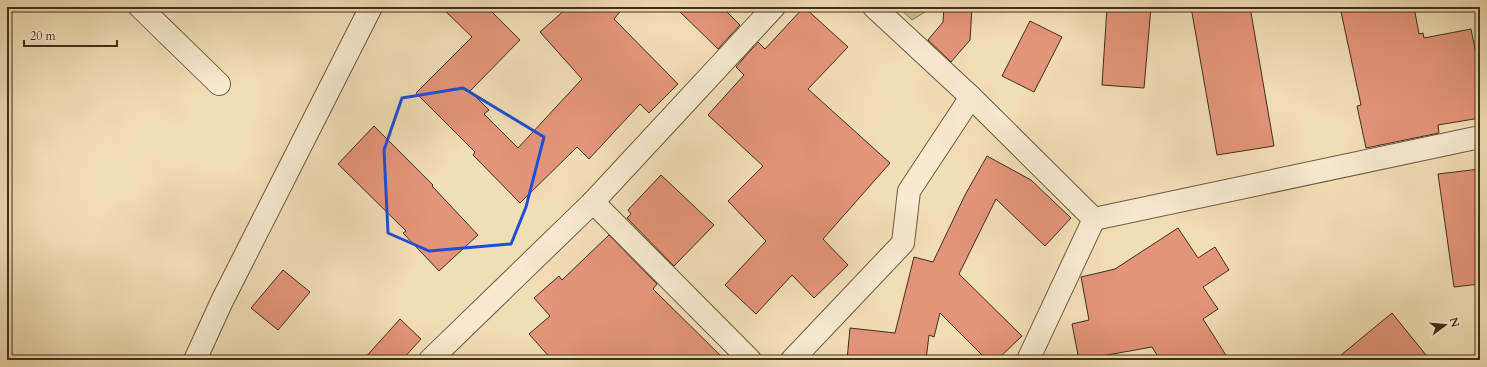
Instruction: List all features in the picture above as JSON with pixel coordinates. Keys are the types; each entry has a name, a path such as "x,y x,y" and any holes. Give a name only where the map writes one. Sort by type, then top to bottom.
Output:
{"street":[{"path":"140,7 219,84"},
{"path":"195,360 222,301 371,7"},
{"path":"430,360 593,202 774,7"},
{"path":"874,7 971,97 1094,219"},
{"path":"792,360 903,243 909,191 971,97"},
{"path":"1094,219 1480,137"},
{"path":"593,202 750,360"},
{"path":"1028,360 1094,219"}],"highlighted area":[{"path":"463,88 544,137 526,207 511,244 429,251 388,233 384,150 402,98"}],"shaded area":[{"path":"898,7 933,7 912,20"}],"building":[{"path":"441,7 487,7 520,40 470,91 489,110 484,114 518,148 582,79 540,32 568,7 624,7 614,19 678,84 649,113 640,104 589,159 577,147 520,203 473,155 475,152 416,93 472,37"},
{"path":"675,7 722,7 740,25 718,49"},
{"path":"804,7 848,47 808,89 890,163 823,239 848,265 814,298 792,275 756,314 725,285 766,241 728,201 763,166 708,115 744,75 736,67 758,42 765,49"},
{"path":"944,7 972,7 970,40 951,62 928,40 943,22"},
{"path":"1107,7 1151,7 1144,88 1102,85"},
{"path":"1191,7 1250,7 1274,146 1217,155"},
{"path":"1340,7 1414,7 1419,34 1423,33 1424,38 1471,29 1480,74 1480,118 1438,125 1439,133 1366,148 1357,106 1361,105"},
{"path":"1030,21 1062,37 1034,92 1002,76"},
{"path":"374,126 433,185 432,186 478,235 439,271 403,233 406,231 338,164"},
{"path":"987,156 1031,180 1071,218 1045,246 996,199 959,274 1022,336 997,360 987,360 940,313 934,337 929,335 926,360 847,360 850,328 895,333 914,257 933,262 965,195"},
{"path":"1480,169 1480,284 1454,287 1438,174"},
{"path":"661,175 714,225 674,266 627,218 631,214 628,210"},
{"path":"1178,228 1198,258 1215,247 1229,270 1203,287 1218,309 1203,319 1229,360 1160,360 1152,347 1079,360 1072,324 1089,320 1081,277 1115,269"},
{"path":"609,235 657,284 653,289 725,360 552,360 529,334 550,316 534,298 559,276 562,280"},
{"path":"283,270 310,292 278,330 251,308"},
{"path":"1392,313 1430,360 1335,360"},
{"path":"400,319 421,339 402,360 363,360"}]}
